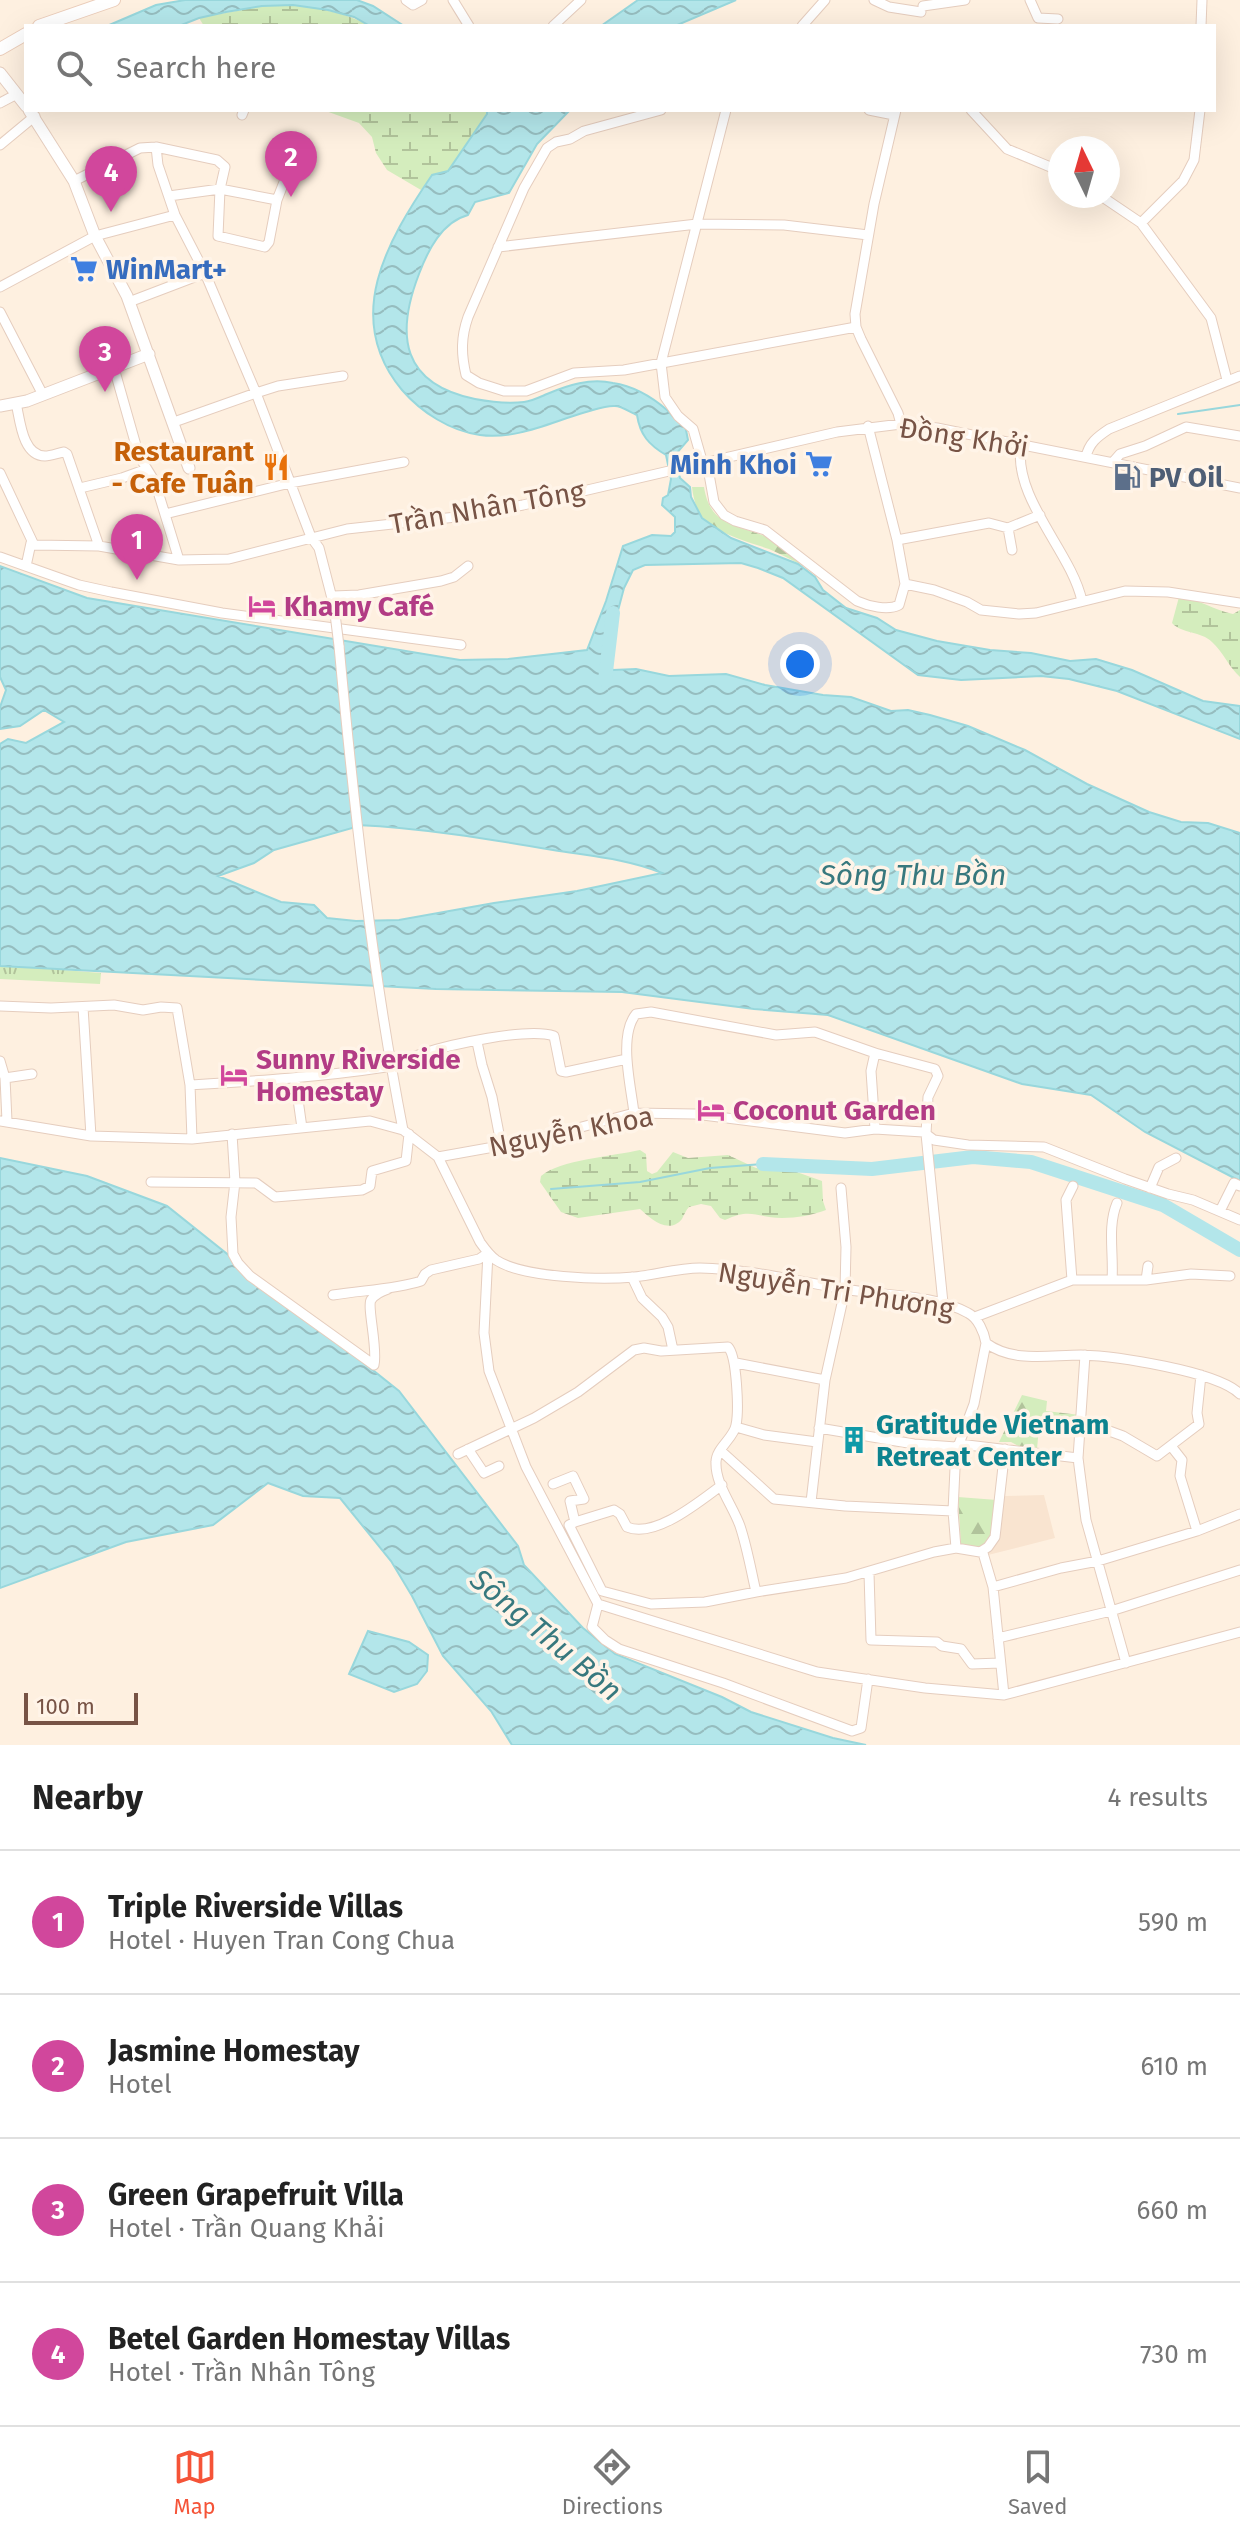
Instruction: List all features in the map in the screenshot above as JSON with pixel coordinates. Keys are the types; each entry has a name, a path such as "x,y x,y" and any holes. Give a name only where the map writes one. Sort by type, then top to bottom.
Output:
{"main road":[{"path":"45,24 114,0"},
{"path":"0,49 24,35"}],"street":[{"path":"406,0 413,5 422,0"},
{"path":"453,0 468,24"},
{"path":"555,24 582,0 594,6"},
{"path":"804,24 825,0"},
{"path":"874,0 889,7 965,0"},
{"path":"1030,0 1038,18 1058,19"},
{"path":"1201,24 1202,0"},
{"path":"919,23 923,6"},
{"path":"0,73 24,103"},
{"path":"0,103 24,103"},
{"path":"0,145 24,103"},
{"path":"30,112 74,181 95,236 129,302 189,468"},
{"path":"654,112 584,131 547,148 524,188 463,332 466,375 504,391 526,391 574,373 606,373 856,327"},
{"path":"725,112 661,363 665,397 678,416 693,429 714,502 724,515 765,530 857,601 895,608 899,605 905,584 868,426"},
{"path":"973,112 1007,149 1048,166"},
{"path":"1141,223 1183,181 1194,160 1200,112"},
{"path":"895,113 868,235 855,314 856,327 901,424"},
{"path":"74,181 140,148 156,147 223,164 218,236 265,247 269,242 277,200 293,159 298,155 306,158"},
{"path":"151,1182 259,1184 275,1197 362,1190 370,1186 372,1171 407,1160 406,1132 391,1066 356,827 334,601 319,548 311,537 256,393 205,273 175,215 158,165 156,147"},
{"path":"169,196 220,189 277,200"},
{"path":"1119,208 1141,223 1211,318 1227,380"},
{"path":"0,287 95,236 175,215"},
{"path":"498,247 697,224 784,225 868,235"},
{"path":"129,302 205,273"},
{"path":"0,312 43,395"},
{"path":"0,406 43,395 149,354"},
{"path":"114,368 139,456 155,482 179,560"},
{"path":"174,422 278,386 343,376"},
{"path":"1086,457 1088,447 1096,437 1109,429 1240,376"},
{"path":"16,403 25,443 41,456 65,452 99,546"},
{"name":"Đồng Khởi","path":"689,467 814,436 868,426 901,424 937,428 1240,488"},
{"path":"1113,462 1120,454 1186,427 1240,436"},
{"path":"1021,445 1019,454 1023,476 1040,515 1077,580 1082,601"},
{"path":"165,514 290,483 404,462"},
{"name":"Trần Nhân Tông","path":"31,543 38,546 99,546 179,560 229,559 347,529 498,510 689,467"},
{"path":"80,488 147,469"},
{"path":"0,473 31,543 26,566"},
{"path":"897,540 989,523 1008,528 1040,515"},
{"path":"1008,528 1012,550"},
{"path":"0,557 79,585 207,610 461,645"},
{"path":"334,601 441,581 454,577 468,566"},
{"path":"905,584 934,590 981,610 1019,614 1036,613 1125,591 1148,590 1240,603"},
{"path":"0,1006 177,1008 190,1085 192,1139"},
{"path":"83,1007 91,1136"},
{"path":"634,1113 627,1059 629,1026 636,1014 651,1012 776,1035 815,1032 937,1072 936,1082 928,1097 926,1134 943,1303"},
{"path":"190,1085 295,1078 391,1066 422,1054 507,1035 551,1034 556,1039 561,1071 627,1059"},
{"path":"477,1042 501,1144"},
{"path":"875,1053 871,1082 875,1129"},
{"path":"0,1061 5,1078 3,1121 91,1136 192,1139 370,1121 406,1132 438,1157 488,1253 484,1333 489,1371 526,1467 598,1604 592,1627 619,1649 723,1683 852,1731 861,1728 868,1679"},
{"path":"5,1078 32,1074"},
{"path":"295,1078 302,1128"},
{"name":"Nguyễn Khoa","path":"438,1157 533,1140 634,1113 695,1114 845,1133 875,1129 917,1131 934,1140 968,1145 1044,1147 1240,1220"},
{"path":"232,1134 235,1182 231,1217 233,1254 238,1263 261,1285 374,1365 376,1354 369,1306 372,1299 388,1289"},
{"path":"1150,1188 1159,1167 1176,1158"},
{"path":"1220,1211 1234,1183 1240,1186"},
{"path":"1072,1280 1066,1200 1073,1186"},
{"path":"811,1502 825,1380 845,1290 846,1247 841,1188"},
{"path":"1112,1280 1114,1252 1110,1219 1117,1203"},
{"path":"333,1295 365,1289 388,1289 421,1281 431,1270 479,1259 488,1253"},
{"name":"Nguyễn Tri Phương","path":"488,1253 498,1262 512,1267 587,1278 632,1277 696,1268 748,1271 845,1290 943,1303 975,1317 986,1343 1012,1356 1085,1355 1141,1363 1201,1375 1239,1391"},
{"path":"1146,1280 1148,1266"},
{"path":"975,1317 1072,1280 1146,1280 1191,1274 1230,1276"},
{"path":"632,1277 642,1298 668,1327 673,1350"},
{"path":"956,1548 953,1511 957,1446 974,1404 986,1343"},
{"path":"499,1466 484,1473 463,1452 534,1418 578,1392 634,1350 728,1347 736,1363 736,1427 716,1464 739,1524 756,1592"},
{"path":"1085,1355 1078,1458 1086,1520 1126,1663"},
{"path":"736,1363 825,1380"},
{"path":"1082,1421 1123,1436 1157,1456 1199,1424 1197,1413 1201,1375"},
{"path":"736,1427 764,1435 817,1442"},
{"path":"819,1428 914,1444 1005,1449 1078,1458"},
{"path":"1171,1446 1182,1460 1180,1476 1197,1531"},
{"path":"980,1552 995,1537 1005,1449"},
{"path":"721,1451 774,1499 953,1511"},
{"path":"553,1484 576,1472 584,1499 570,1501 575,1522"},
{"path":"722,1485 673,1521 633,1530 614,1510 569,1525 602,1591 651,1604 705,1602 869,1573 934,1552 956,1548 980,1552 983,1553 993,1587 1004,1695"},
{"path":"993,1587 1098,1561 1197,1531 1240,1514"},
{"path":"998,1638 1111,1611 1240,1570"},
{"path":"869,1573 871,1640 937,1642 942,1646 961,1649 972,1664 1000,1663"},
{"path":"598,1604 817,1672 925,1688 1004,1695 1240,1632"}],"shaded area":[{"path":"1044,1495 1055,1538 988,1555 1004,1496"}],"green space":[{"path":"293,5 323,10 366,24 203,24 199,18 262,6"},
{"path":"329,112 488,114 448,171 432,175 421,190 387,170 376,153 372,137 359,123"},
{"path":"692,487 704,487 713,511 721,519 779,544 809,569 708,523 698,510"},
{"path":"1179,597 1233,614 1240,610 1240,677 1212,642 1172,623"},
{"path":"0,965 101,973 100,984 0,979"},
{"path":"640,1150 646,1154 647,1171 652,1174 673,1152 688,1158 728,1155 756,1168 791,1170 822,1181 826,1210 810,1215 773,1218 742,1214 725,1220 711,1206 701,1204 689,1207 682,1219 671,1226 659,1223 640,1209 578,1218 561,1212 540,1182 541,1176 560,1166"},
{"path":"1022,1395 1047,1401 1046,1411 1080,1415 1082,1421 1053,1419 1053,1426 1039,1427 1037,1449 1030,1452 1011,1442 999,1442"},
{"path":"958,1497 997,1500 995,1537 983,1550 961,1545"}],"water":[{"path":"185,0 357,0 373,6 401,24 366,24 328,10 293,5 226,12 184,24 112,24 156,5"},
{"path":"638,0 736,0 680,24 604,24"},
{"name":"Sông Thu Bồn","path":"487,112 568,112 537,144 509,193 475,202 468,215 443,230 427,256 412,297 407,337 419,369 432,382 475,399 506,403 530,401 588,382 620,384 635,389 685,425 688,440 675,455 680,478 690,487 691,497 702,518 731,538 798,564 846,608 877,618 896,630 937,641 1070,661 1096,659 1132,670 1203,701 1240,706 1240,739 1117,691 1069,679 1041,676 961,680 918,675 783,578 741,563 645,565 633,570 603,647 603,656 613,670 636,669 669,676 726,674 765,685 851,697 891,711 908,710 968,726 1025,750 1087,784 1149,812 1181,822 1208,823 1240,833 1240,1181 1145,1132 1091,1095 1022,1084 828,1015 622,992 436,989 0,966 0,744 8,739 26,743 64,722 44,710 20,726 0,729 0,707 6,690 0,677 0,566 87,598 460,660 508,659 587,650 623,546 652,535 671,536 675,532 675,517 662,505 671,479 666,455 646,439 637,415 621,407 608,406 520,433 493,436 469,433 447,425 418,406 402,390 384,363 375,335 373,308 387,253 432,175 448,171","holes":["357,825 455,834 609,858 662,873 577,891 399,920 356,921 327,918 314,905 281,902 218,876 254,863 274,850"]},
{"name":"Sông Thu Bồn","path":"0,1158 87,1176 167,1206 399,1391 518,1546 524,1565 583,1628 615,1654 722,1697 751,1712 866,1745 512,1745 491,1711 443,1656 391,1561 340,1498 303,1496 268,1483 213,1525 126,1542 0,1588"},
{"path":"368,1631 409,1642 428,1655 427,1671 417,1684 394,1692 349,1674"}],"waterway":[{"path":"1178,414 1240,405"},
{"path":"605,680 613,613"},
{"path":"763,1164 872,1169 973,1157 1031,1162 1163,1205 1240,1250"},
{"path":"551,1189 640,1182 710,1168 763,1164"}],"place":[{"name":"Jasmine Homestay","path":"291,197"},
{"name":"Betel Garden Homestay Villas","path":"111,212"},
{"name":"WinMart+","path":"84,269"},
{"name":"Green Grapefruit Villa","path":"105,392"},
{"name":"Minh Khoi","path":"819,464"},
{"name":"Restaurant - Cafe Tuân","path":"276,467"},
{"name":"PV Oil","path":"1127,477"},
{"name":"Triple Riverside Villas","path":"137,580"},
{"name":"Khamy Café","path":"262,606"},
{"name":"Sunny Riverside Homestay","path":"234,1075"},
{"name":"Coconut Garden","path":"711,1110"},
{"name":"Gratitude Vietnam Retreat Center","path":"854,1440"}]}
